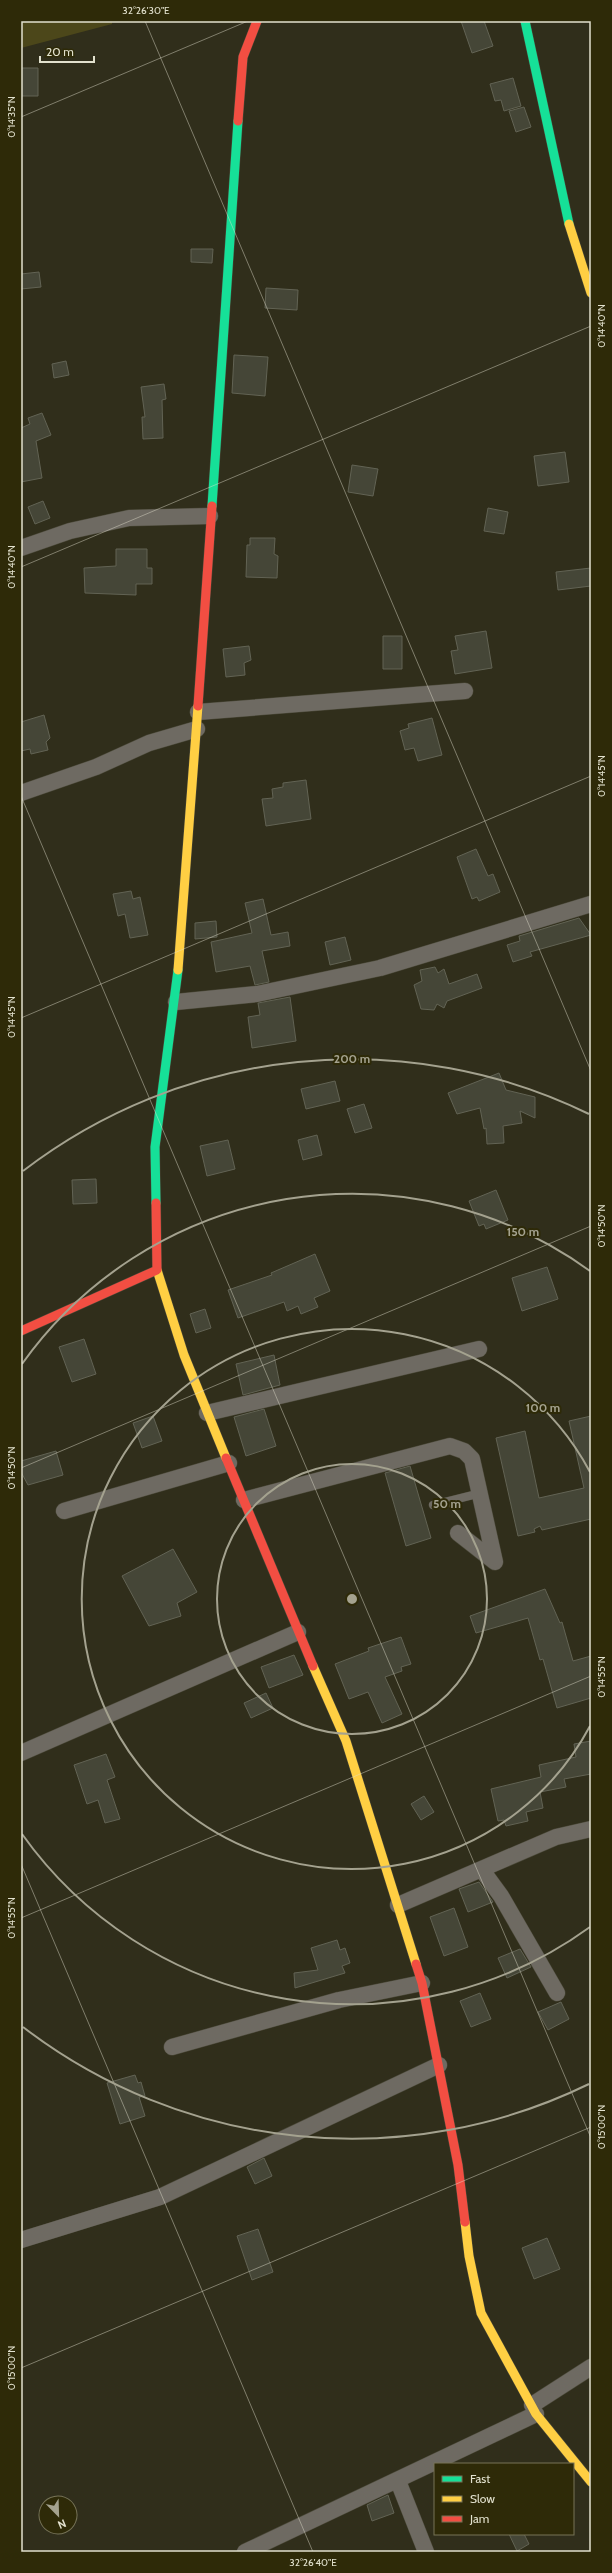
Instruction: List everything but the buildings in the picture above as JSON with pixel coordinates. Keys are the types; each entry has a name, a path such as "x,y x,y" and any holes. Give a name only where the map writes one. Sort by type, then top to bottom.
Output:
{"street":[{"path":"256,21 243,57 210,516 197,729 176,1002 156,1147 157,1270 184,1354 207,1413 298,1632 346,1741 398,1905 422,1983 439,2065 458,2166 469,2256 481,2313 534,2410 591,2482"},
{"path":"525,21 569,223 591,293"},
{"path":"21,548 70,531 129,518 210,516"},
{"path":"198,712 465,691"},
{"path":"21,793 96,767 149,743 197,729"},
{"path":"176,1002 257,994 380,968 591,904"},
{"path":"21,1331 157,1270"},
{"path":"207,1413 479,1349"},
{"path":"244,1500 450,1446 464,1451 472,1459 495,1562 458,1533"},
{"path":"64,1511 229,1463"},
{"path":"21,1752 298,1632"},
{"path":"398,1905 556,1837 591,1829"},
{"path":"482,1870 501,1896 557,1993"},
{"path":"172,2048 339,2000 422,1983"},
{"path":"21,2240 160,2197 439,2065"},
{"path":"244,2552 398,2481 534,2410 591,2367"},
{"path":"398,2481 426,2552"}],"lane":[{"path":"433,1505 480,1493"}],"shaded area":[{"path":"21,21 112,21 112,24 21,48"}],"traffic: fast":[{"path":"525,21 569,224"},
{"path":"212,506 238,121"},
{"path":"156,1203 155,1147 178,970"}],"traffic: slow":[{"path":"569,224 591,293"},
{"path":"178,970 198,706"},
{"path":"157,1270 184,1355 226,1458"},
{"path":"313,1666 346,1741 416,1964"},
{"path":"465,2222 469,2256 481,2313 536,2414 591,2482"}],"traffic: jam":[{"path":"238,121 243,57 257,21"},
{"path":"198,706 212,506"},
{"path":"21,1331 157,1270 156,1203"},
{"path":"226,1458 313,1666"},
{"path":"416,1964 422,1983 458,2165 465,2222"}]}
